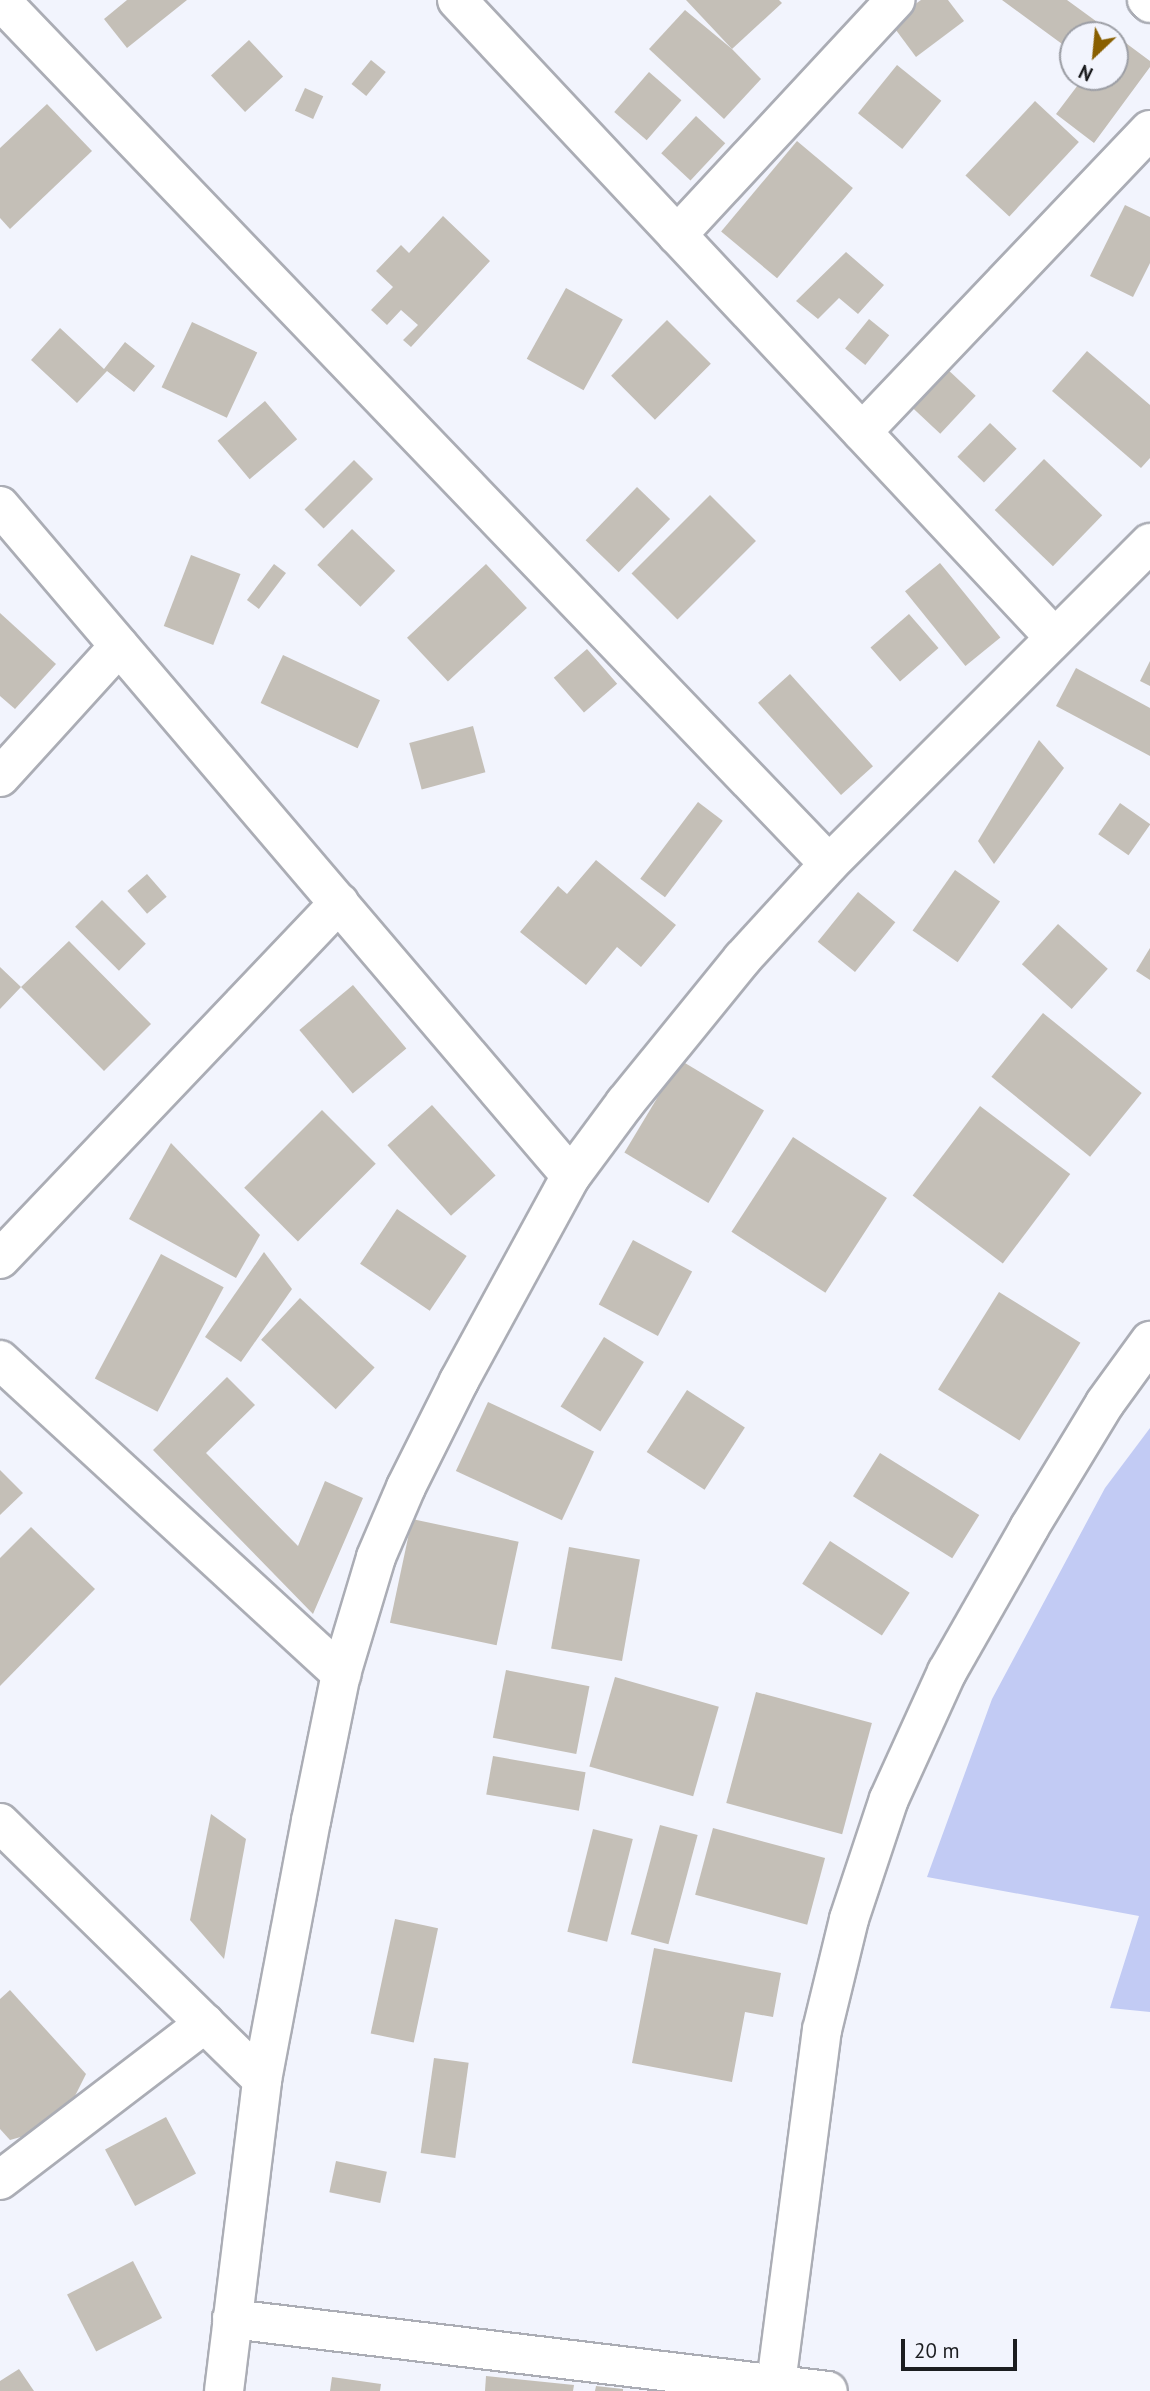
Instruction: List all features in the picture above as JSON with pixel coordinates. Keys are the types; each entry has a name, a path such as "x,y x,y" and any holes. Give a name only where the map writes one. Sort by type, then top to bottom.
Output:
{"street":[{"path":"0,0 828,864"},
{"path":"457,0 1055,638"},
{"path":"677,235 895,0"},
{"path":"862,432 1150,130"},
{"path":"0,506 571,1176"},
{"path":"224,2391 262,2080 279,1979 341,1674 376,1557 406,1487 459,1381 571,1176 625,1103 725,980 828,864 1150,543"},
{"path":"0,777 118,646"},
{"path":"0,1259 339,903"},
{"path":"776,2388 822,2030 849,1919 889,1799 947,1672 1029,1528 1105,1403 1150,1341"},
{"path":"0,1360 341,1674"},
{"path":"0,1823 262,2080"},
{"path":"0,2180 205,2023"},
{"path":"232,2319 776,2388 828,2391"}],"shaded area":[{"path":"1150,1428 1150,2012 1110,2008 1139,1916 927,1877 992,1699 1105,1488"}],"building":[{"path":"127,0 187,0 127,48 104,19"},
{"path":"686,0 779,0 782,3 732,49"},
{"path":"921,0 948,0 964,21 916,57 890,22"},
{"path":"1002,0 1067,0 1096,21 1059,21 1059,42"},
{"path":"685,10 732,49 761,79 724,119 649,49"},
{"path":"249,40 283,77 245,112 211,75"},
{"path":"1129,45 1150,61 1150,67 1094,143 1056,114 1073,91 1129,91"},
{"path":"371,60 386,72 366,96 351,84"},
{"path":"897,65 941,101 902,149 858,113"},
{"path":"649,72 681,100 647,140 614,112"},
{"path":"305,88 323,96 313,119 295,111"},
{"path":"1035,101 1079,142 1009,217 965,176"},
{"path":"47,104 92,151 10,229 0,218 0,148"},
{"path":"696,116 725,143 690,181 661,153"},
{"path":"797,141 853,188 777,278 721,231"},
{"path":"1125,205 1150,217 1150,263 1133,297 1090,276"},
{"path":"443,216 490,261 411,347 403,340 418,325 401,310 387,325 371,310 393,287 376,271 401,245 409,253"},
{"path":"846,252 884,285 858,314 839,298 818,319 796,301"},
{"path":"566,288 623,320 584,390 527,359"},
{"path":"869,319 889,335 865,365 845,349"},
{"path":"667,320 711,364 655,420 611,376"},
{"path":"192,322 257,352 227,418 162,387"},
{"path":"60,328 104,369 125,342 155,366 134,392 107,371 77,403 31,360"},
{"path":"1087,351 1150,405 1150,458 1141,468 1052,391"},
{"path":"945,367 976,396 940,434 910,405"},
{"path":"265,401 297,439 250,479 218,441"},
{"path":"990,423 1017,449 984,483 957,457"},
{"path":"1044,459 1102,515 1053,566 995,510"},
{"path":"354,460 373,479 324,529 305,509"},
{"path":"637,487 670,519 619,572 586,540"},
{"path":"710,495 756,541 677,619 632,573"},
{"path":"352,529 395,571 360,607 317,565"},
{"path":"191,555 240,574 213,645 164,626"},
{"path":"940,563 1000,638 965,666 905,591"},
{"path":"274,564 286,573 259,609 247,600"},
{"path":"486,564 527,608 448,682 407,638"},
{"path":"0,613 56,664 15,709 0,696"},
{"path":"909,614 939,648 900,681 871,647"},
{"path":"587,649 617,684 584,713 554,678"},
{"path":"283,655 380,700 358,748 261,703"},
{"path":"1150,661 1150,686 1140,681"},
{"path":"1076,668 1150,708 1150,756 1056,706"},
{"path":"790,674 873,766 841,795 758,703"},
{"path":"473,726 485,772 422,789 409,743"},
{"path":"1039,740 1064,768 994,864 978,841"},
{"path":"698,802 723,821 665,897 640,879"},
{"path":"1120,803 1150,824 1129,855 1098,834"},
{"path":"596,860 676,925 641,967 617,947 586,985 520,932 558,886 567,894"},
{"path":"955,870 1000,902 958,962 913,931"},
{"path":"147,874 167,897 147,914 127,891"},
{"path":"858,892 895,922 855,972 818,942"},
{"path":"102,900 146,944 119,971 75,927"},
{"path":"1058,924 1108,969 1072,1009 1022,964"},
{"path":"69,941 151,1024 104,1071 21,987"},
{"path":"1150,948 1150,980 1136,971"},
{"path":"0,967 21,987 0,1009"},
{"path":"353,985 406,1049 353,1094 299,1030"},
{"path":"1043,1013 1142,1093 1090,1157 991,1077"},
{"path":"680,1060 764,1110 708,1203 624,1153"},
{"path":"432,1105 496,1176 451,1216 387,1145"},
{"path":"980,1106 1070,1174 1003,1263 913,1195"},
{"path":"322,1110 376,1164 298,1242 244,1188"},
{"path":"793,1137 887,1198 825,1293 731,1232"},
{"path":"171,1143 260,1235 236,1278 129,1219"},
{"path":"397,1209 467,1256 430,1311 360,1264"},
{"path":"633,1240 692,1271 658,1336 599,1304"},
{"path":"264,1252 292,1289 241,1362 205,1337"},
{"path":"161,1254 224,1287 157,1412 95,1378"},
{"path":"999,1292 1080,1343 1019,1440 938,1390"},
{"path":"300,1298 375,1368 336,1409 261,1340"},
{"path":"604,1337 644,1362 600,1431 561,1407"},
{"path":"227,1377 255,1405 206,1453 298,1546 325,1481 363,1498 313,1614 153,1450"},
{"path":"687,1390 745,1428 705,1490 647,1452"},
{"path":"488,1402 594,1451 562,1520 456,1471"},
{"path":"880,1453 979,1515 952,1558 853,1496"},
{"path":"0,1470 23,1493 0,1515"},
{"path":"412,1519 519,1542 497,1645 390,1623"},
{"path":"31,1527 95,1589 0,1686 0,1558"},
{"path":"830,1541 910,1593 882,1636 802,1584"},
{"path":"569,1547 640,1560 622,1661 551,1648"},
{"path":"506,1670 589,1686 576,1754 493,1738"},
{"path":"615,1677 719,1707 693,1796 589,1766"},
{"path":"756,1692 872,1723 842,1834 726,1803"},
{"path":"493,1756 586,1772 579,1811 486,1794"},
{"path":"211,1814 246,1839 224,1959 190,1920"},
{"path":"660,1825 698,1835 668,1944 631,1934"},
{"path":"713,1828 825,1858 807,1925 695,1895"},
{"path":"593,1829 633,1839 607,1942 567,1932"},
{"path":"395,1919 438,1928 414,2043 371,2033"},
{"path":"654,1948 781,1973 773,2017 745,2012 732,2082 632,2063"},
{"path":"10,1990 86,2074 60,2126 10,2140 0,2129 0,1999"},
{"path":"434,2058 469,2063 455,2158 421,2153"},
{"path":"166,2117 196,2174 135,2206 105,2149"},
{"path":"336,2161 387,2172 380,2203 329,2192"},
{"path":"133,2261 162,2318 96,2352 67,2295"},
{"path":"19,2369 34,2391 0,2391 0,2381"},
{"path":"486,2376 574,2385 573,2391 485,2391"},
{"path":"332,2377 381,2384 380,2391 330,2391"},
{"path":"596,2386 623,2389 623,2391 595,2391"}]}
